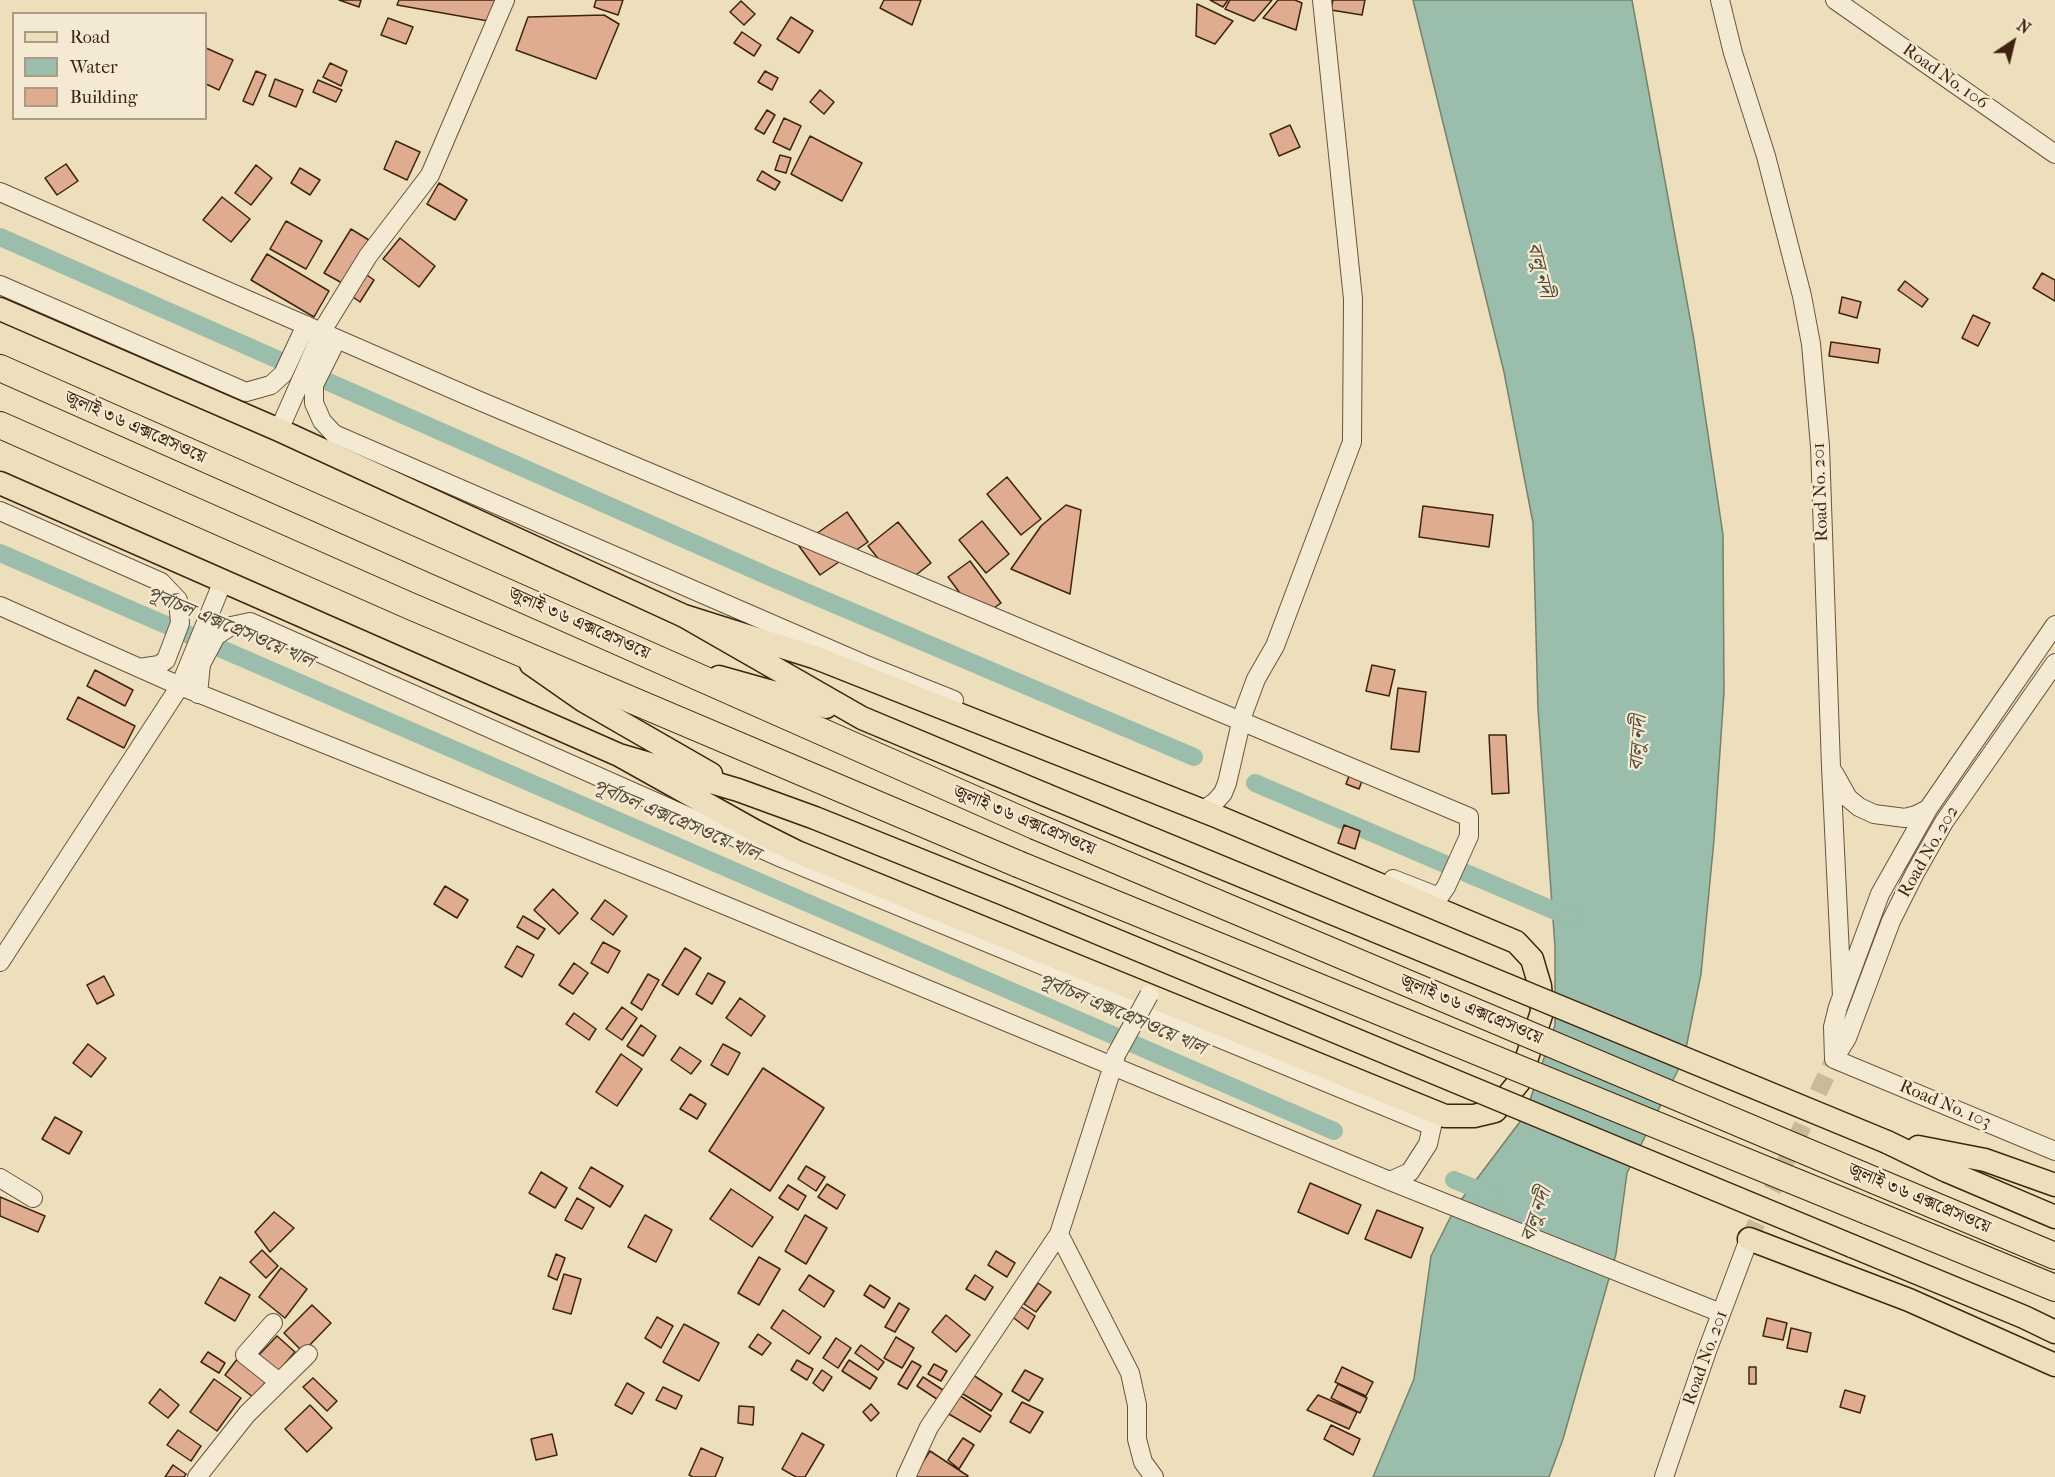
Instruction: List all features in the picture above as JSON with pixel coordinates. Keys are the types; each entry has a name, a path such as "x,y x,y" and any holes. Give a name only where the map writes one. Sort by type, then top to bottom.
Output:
{"highway":[{"name":"জুলাই ৩৬ এক্সপ্রেসওয়ে","path":"0,368 1035,826 2055,1256"},
{"name":"জুলাই ৩৬ এক্সপ্রেসওয়ে","path":"0,425 410,606 1018,864 2055,1288"}],"main road":[{"path":"0,309 279,430 684,616 862,718"},
{"path":"0,483 619,755 797,852 1146,1001 1445,1116 1474,1116 1495,1111 1519,1082 1542,1012 1540,986 1532,959 1516,942 1206,808 814,657 684,616"},
{"path":"504,646 584,701 738,790"},
{"path":"666,662 862,718 1887,1142 1947,1171 2055,1217"},
{"path":"619,755 738,790 815,818 1010,896 2055,1332"},
{"path":"1887,1142 1984,1160 2055,1185"},
{"path":"1749,1239 1909,1300 2055,1365"}],"street":[{"path":"279,430 368,256 430,176 505,0"},
{"path":"1206,808 1223,793 1227,783 1241,721 1256,679 1275,646 1352,442 1353,299 1322,0"},
{"name":"Road No. 201","path":"1720,0 1733,53 1766,156 1802,296 1811,344 1821,465 1831,767 1842,996"},
{"name":"Road No. 106","path":"1835,0 2055,154"},
{"path":"0,192 327,336 1469,817 1469,836 1446,887 1439,897 1206,808 864,664 334,434 322,421 314,403 314,385 327,336"},
{"path":"0,285 246,392 271,385 283,374 306,325"},
{"path":"0,511 161,582 178,600 180,623 166,660 159,665 138,668"},
{"path":"0,962 182,680 223,581"},
{"path":"0,606 138,668 182,680 198,694 1114,1061 1393,1183 1721,1313"},
{"path":"198,694 201,664 216,636 231,626 250,622 784,859 1146,1001 1432,1126 1428,1144 1410,1172 1393,1183"},
{"name":"Road No. 202","path":"1928,809 2055,625"},
{"name":"Road No. 202","path":"1834,1059 1847,1038 1891,921 1944,822 2055,663"},
{"path":"1831,767 1839,786 1859,807 1874,814 1905,818 1928,809 1944,822"},
{"name":"Road No. 201","path":"1834,1059 1833,1027 1842,996 1880,894 1928,809"},
{"path":"906,1477 929,1428 1059,1234 1114,1061 1146,1001"},
{"name":"Road No. 103","path":"1834,1059 2055,1151"},
{"path":"0,1178 33,1198"},
{"path":"1059,1234 1130,1373 1137,1405 1137,1439 1143,1462 1154,1477"},
{"name":"Road No. 201","path":"1664,1477 1749,1239"},
{"path":"273,1323 245,1355 279,1382"},
{"path":"197,1477 247,1414 308,1354"}],"water":[{"name":"বালু নদী","path":"1413,0 1632,0 1694,340 1723,535 1724,692 1714,840 1701,974 1684,1058 1627,1173 1616,1254 1563,1439 1549,1477 1373,1477 1414,1379 1431,1256 1455,1208 1525,1115 1555,1025 1555,947 1538,709 1533,523 1504,372"}],"building":[{"path":"339,0 361,0 359,7"},
{"path":"399,0 498,0 488,21 397,5"},
{"path":"596,0 623,0 618,15 594,7"},
{"path":"884,0 921,0 912,25 880,8"},
{"path":"1210,0 1228,0 1223,7"},
{"path":"1230,0 1272,0 1254,21 1225,9"},
{"path":"1278,0 1295,0 1302,3 1296,30 1263,18"},
{"path":"1333,0 1365,0 1362,15 1331,10"},
{"path":"741,1 755,14 744,25 730,12"},
{"path":"1197,4 1233,21 1215,44 1196,36"},
{"path":"604,15 619,24 596,79 516,50 528,17"},
{"path":"791,17 813,31 799,53 777,39"},
{"path":"388,18 413,27 406,44 381,35"},
{"path":"742,32 761,45 754,56 734,43"},
{"path":"207,48 233,60 219,90 207,84"},
{"path":"330,63 347,71 341,86 323,77"},
{"path":"256,71 266,75 253,105 243,101"},
{"path":"765,71 778,78 772,90 758,82"},
{"path":"275,79 303,90 296,107 269,96"},
{"path":"318,80 342,90 336,102 313,92"},
{"path":"820,90 834,102 824,114 810,102"},
{"path":"767,110 775,115 764,134 755,129"},
{"path":"784,118 801,126 790,150 773,142"},
{"path":"1290,125 1300,147 1279,156 1270,134"},
{"path":"810,136 862,163 842,201 791,174"},
{"path":"396,141 420,152 407,180 384,169"},
{"path":"780,155 791,158 786,173 775,170"},
{"path":"66,164 78,181 57,195 45,178"},
{"path":"256,165 272,178 251,205 235,193"},
{"path":"300,168 320,180 310,195 291,183"},
{"path":"762,171 780,182 775,190 757,180"},
{"path":"439,183 467,200 455,220 427,204"},
{"path":"222,197 250,219 231,242 203,220"},
{"path":"286,221 322,241 306,269 270,249"},
{"path":"351,229 369,240 342,283 324,273"},
{"path":"400,238 435,266 419,287 383,259"},
{"path":"267,254 329,291 314,317 251,280"},
{"path":"364,273 374,280 360,302 350,295"},
{"path":"2042,273 2055,280 2055,301 2033,288"},
{"path":"1905,281 1928,299 1922,307 1898,290"},
{"path":"1842,297 1861,302 1857,318 1839,313"},
{"path":"1973,315 1990,323 1978,346 1962,338"},
{"path":"1831,342 1880,349 1878,363 1829,356"},
{"path":"1007,477 1041,519 1021,535 987,494"},
{"path":"1066,505 1081,510 1070,594 1011,569 1041,526"},
{"path":"1423,506 1493,515 1489,547 1419,537"},
{"path":"847,512 868,542 820,575 799,546"},
{"path":"982,521 1009,554 986,573 959,540"},
{"path":"898,522 931,563 901,587 868,546"},
{"path":"970,561 1001,603 979,619 948,577"},
{"path":"1372,665 1395,670 1389,696 1366,691"},
{"path":"95,670 133,690 125,706 87,686"},
{"path":"1398,688 1426,692 1419,752 1391,749"},
{"path":"78,697 135,726 124,748 67,719"},
{"path":"1489,735 1506,735 1509,793 1492,794"},
{"path":"1355,760 1368,765 1359,789 1346,784"},
{"path":"1344,825 1360,831 1355,849 1338,843"},
{"path":"445,886 468,900 457,918 434,904"},
{"path":"553,889 578,913 559,934 534,910"},
{"path":"605,900 627,916 613,935 591,919"},
{"path":"523,916 545,929 538,939 517,927"},
{"path":"603,942 620,951 608,973 591,963"},
{"path":"517,946 534,955 522,977 505,967"},
{"path":"685,948 701,958 678,995 662,985"},
{"path":"574,963 588,973 573,994 559,985"},
{"path":"708,973 725,982 712,1004 696,994"},
{"path":"648,974 659,980 642,1010 631,1003"},
{"path":"104,976 114,995 97,1004 87,985"},
{"path":"740,998 765,1016 751,1036 726,1018"},
{"path":"622,1007 637,1018 622,1040 606,1029"},
{"path":"574,1013 596,1029 589,1040 566,1024"},
{"path":"641,1025 656,1036 643,1056 627,1046"},
{"path":"88,1044 106,1058 91,1077 73,1063"},
{"path":"723,1044 740,1053 728,1075 711,1065"},
{"path":"680,1047 701,1061 691,1074 671,1060"},
{"path":"621,1054 642,1069 617,1106 596,1092"},
{"path":"763,1068 824,1108 770,1191 709,1151"},
{"path":"690,1094 706,1104 697,1119 680,1109"},
{"path":"55,1117 82,1132 69,1154 42,1139"},
{"path":"806,1166 825,1177 816,1191 798,1179"},
{"path":"591,1167 623,1186 610,1207 579,1188"},
{"path":"541,1172 567,1188 555,1208 529,1193"},
{"path":"1310,1183 1361,1205 1348,1234 1298,1212"},
{"path":"827,1184 845,1195 837,1209 818,1197"},
{"path":"788,1185 806,1196 798,1210 779,1198"},
{"path":"731,1189 773,1217 752,1247 710,1219"},
{"path":"0,1197 45,1216 38,1232 0,1216"},
{"path":"577,1198 594,1208 582,1229 565,1220"},
{"path":"1377,1210 1423,1228 1411,1258 1365,1239"},
{"path":"274,1212 294,1228 270,1252 255,1232"},
{"path":"645,1215 672,1230 656,1262 628,1247"},
{"path":"805,1215 827,1228 806,1264 785,1251"},
{"path":"262,1250 278,1266 266,1278 250,1262"},
{"path":"996,1251 1015,1263 1007,1277 988,1265"},
{"path":"556,1254 565,1258 557,1280 548,1276"},
{"path":"759,1257 780,1269 759,1305 738,1293"},
{"path":"281,1268 307,1289 285,1318 259,1297"},
{"path":"564,1274 581,1279 571,1314 553,1309"},
{"path":"809,1275 834,1291 824,1307 799,1290"},
{"path":"975,1275 993,1287 985,1300 966,1289"},
{"path":"220,1277 250,1295 235,1321 205,1303"},
{"path":"1038,1283 1051,1292 1036,1312 1024,1304"},
{"path":"870,1285 890,1298 884,1308 864,1295"},
{"path":"899,1303 909,1309 895,1332 885,1327"},
{"path":"1017,1304 1035,1316 1028,1329 1010,1315"},
{"path":"312,1305 331,1323 303,1352 284,1333"},
{"path":"783,1310 821,1337 809,1354 771,1328"},
{"path":"946,1315 970,1335 956,1352 932,1332"},
{"path":"657,1317 673,1326 661,1348 645,1338"},
{"path":"1767,1318 1787,1323 1783,1340 1763,1336"},
{"path":"684,1324 719,1343 699,1381 663,1362"},
{"path":"1791,1328 1811,1333 1807,1352 1787,1348"},
{"path":"758,1334 771,1343 762,1355 749,1347"},
{"path":"277,1336 295,1352 275,1375 256,1358"},
{"path":"896,1337 914,1348 902,1368 884,1358"},
{"path":"836,1338 851,1348 838,1368 823,1358"},
{"path":"861,1345 884,1362 878,1370 855,1353"},
{"path":"208,1352 225,1363 219,1373 201,1362"},
{"path":"238,1358 267,1380 254,1398 225,1375"},
{"path":"797,1360 813,1369 807,1380 791,1370"},
{"path":"849,1360 877,1378 870,1389 842,1371"},
{"path":"912,1361 921,1366 907,1389 898,1384"},
{"path":"934,1364 947,1371 941,1381 928,1374"},
{"path":"1342,1367 1373,1382 1366,1396 1335,1382"},
{"path":"1749,1367 1756,1367 1756,1384 1749,1384"},
{"path":"822,1370 832,1377 823,1391 813,1383"},
{"path":"1025,1370 1043,1379 1029,1401 1012,1391"},
{"path":"970,1373 1002,1394 991,1411 958,1391"},
{"path":"923,1377 949,1394 943,1403 917,1386"},
{"path":"313,1378 337,1401 327,1411 303,1387"},
{"path":"214,1379 241,1398 217,1431 190,1412"},
{"path":"627,1383 644,1393 632,1414 615,1405"},
{"path":"1338,1384 1367,1398 1360,1413 1331,1398"},
{"path":"663,1387 682,1396 676,1409 656,1400"},
{"path":"160,1389 179,1405 168,1418 149,1403"},
{"path":"1845,1390 1865,1396 1860,1413 1840,1407"},
{"path":"959,1395 991,1416 980,1432 947,1413"},
{"path":"1318,1395 1357,1412 1349,1429 1307,1410"},
{"path":"1022,1402 1043,1412 1030,1433 1010,1422"},
{"path":"871,1404 879,1413 871,1421 863,1412"},
{"path":"310,1405 332,1428 307,1452 285,1429"},
{"path":"739,1406 754,1407 753,1425 738,1423"},
{"path":"1331,1425 1360,1439 1353,1455 1324,1439"},
{"path":"178,1430 201,1446 191,1461 167,1445"},
{"path":"802,1433 824,1445 805,1477 796,1477 782,1469"},
{"path":"552,1434 557,1455 536,1460 531,1439"},
{"path":"963,1438 974,1445 959,1469 948,1460"},
{"path":"701,1448 723,1458 715,1477 689,1475"},
{"path":"930,1451 968,1476 913,1477"},
{"path":"173,1465 186,1474 184,1477 165,1477"}],"waterway":[{"name":"পূর্বাচল এক্সপ্রেসওয়ে খাল","path":"0,237 768,576 1194,757"},
{"name":"পূর্বাচল এক্সপ্রেসওয়ে খাল","path":"0,553 1334,1131"},
{"name":"পূর্বাচল এক্সপ্রেসওয়ে খাল","path":"1255,783 1574,919"},
{"name":"পূর্বাচল এক্সপ্রেসওয়ে খাল","path":"1454,1180 1494,1196"}],"tunnel":[{"path":"1749,1239 1834,1059"}]}
